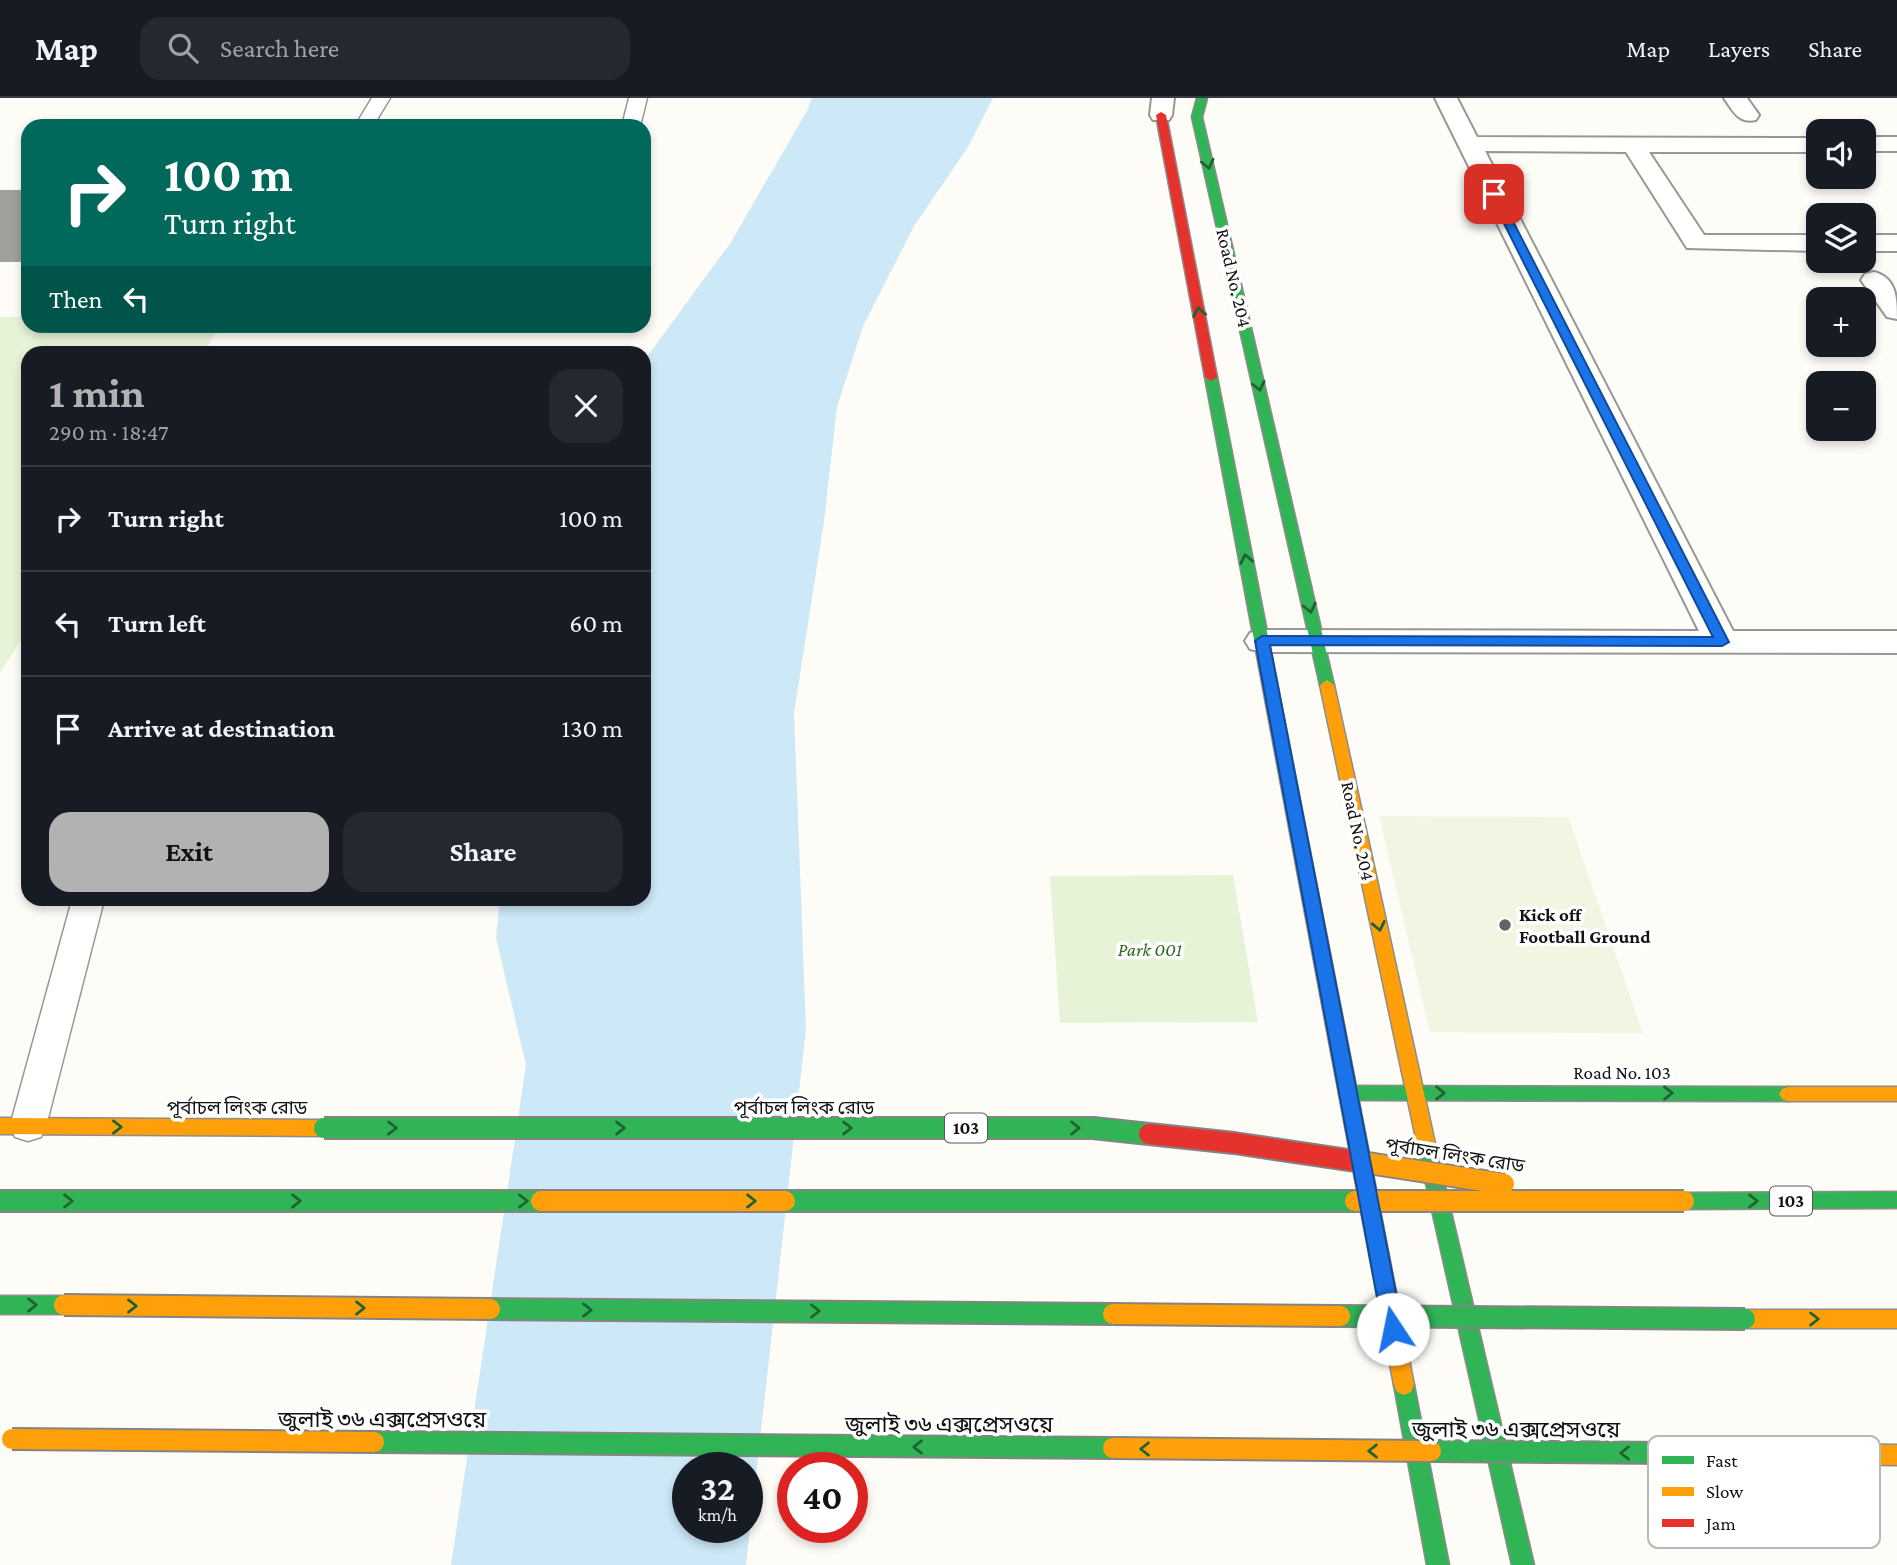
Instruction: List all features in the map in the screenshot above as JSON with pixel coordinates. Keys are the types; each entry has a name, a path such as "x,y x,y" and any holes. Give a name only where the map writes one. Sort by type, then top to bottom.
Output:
{"main road":[{"name":"Road No. 204","path":"1202,98 1197,117 1318,641 1414,1093 1523,1565"},
{"name":"Road No. 204","path":"1162,106 1438,1565"},
{"name":"Road No. 103","path":"1348,1093 1897,1094"},
{"name":"পূর্বাচল লিংক রোড","path":"14,1126 1093,1128 1234,1143 1436,1171 1602,1201"},
{"name":"103","path":"1602,1201 1897,1200"},
{"path":"0,1201 1602,1201"},
{"path":"0,1305 1897,1319"},
{"name":"জুলাই ৩৬ এক্সপ্রেসওয়ে","path":"6,1439 1648,1453"}],"street":[{"path":"1446,98 1722,642"},
{"path":"1469,144 1806,145"},
{"path":"1876,144 1897,144"},
{"path":"1633,145 1696,243 1806,243"},
{"path":"1876,243 1897,243"},
{"path":"1874,280 1897,311"},
{"path":"1262,641 1897,642"}],"lane":[{"path":"368,119 381,98"},
{"path":"633,119 638,98"},
{"path":"14,1126 86,906"}],"green space":[{"path":"0,317 21,317 21,333 216,333 207,346 21,346 21,640 0,673"},
{"name":"Kick off Football Ground","path":"1379,816 1568,817 1643,1033 1430,1032"},
{"name":"Park 001","path":"1233,875 1258,1022 1060,1023 1050,876"}],"water":[{"path":"812,98 993,98 968,147 914,226 863,326 837,407 824,521 794,713 806,1029 759,1452 672,1452 672,1543 748,1543 746,1565 451,1565 526,1065 496,938 499,906 651,906 651,351 731,242"}],"building":[{"path":"0,190 21,190 21,262 0,262"}],"traffic: fast":[{"path":"1202,98 1197,117 1327,685"},
{"path":"1211,377 1335,1025"},
{"path":"1348,1093 1788,1094"},
{"path":"324,1128 1093,1128 1149,1134"},
{"path":"1427,1148 1523,1565"},
{"path":"1684,1201 1897,1200"},
{"path":"0,1201 541,1201"},
{"path":"785,1201 1355,1201"},
{"path":"0,1305 64,1305"},
{"path":"490,1309 1113,1314"},
{"path":"1340,1316 1745,1319"},
{"path":"1404,1385 1438,1565"},
{"path":"374,1442 1113,1448"},
{"path":"1431,1451 1648,1453"}],"traffic: slow":[{"path":"1327,685 1427,1148"},
{"path":"1335,1025 1404,1385"},
{"path":"1788,1094 1897,1094"},
{"path":"0,1126 324,1128"},
{"path":"1355,1161 1504,1184"},
{"path":"541,1201 785,1201"},
{"path":"1355,1201 1684,1201"},
{"path":"64,1305 490,1309"},
{"path":"1113,1314 1340,1316"},
{"path":"1745,1319 1897,1319"},
{"path":"12,1439 374,1442"},
{"path":"1113,1448 1431,1451"},
{"path":"1880,1455 1897,1455"}],"traffic: jam":[{"path":"1161,115 1211,377"},
{"path":"1149,1134 1234,1143 1355,1161"}],"place":[{"name":"Kick off Football Ground","path":"1505,925"}],"route":[{"path":"1393,1329 1262,641 1722,642 1494,194"}]}
